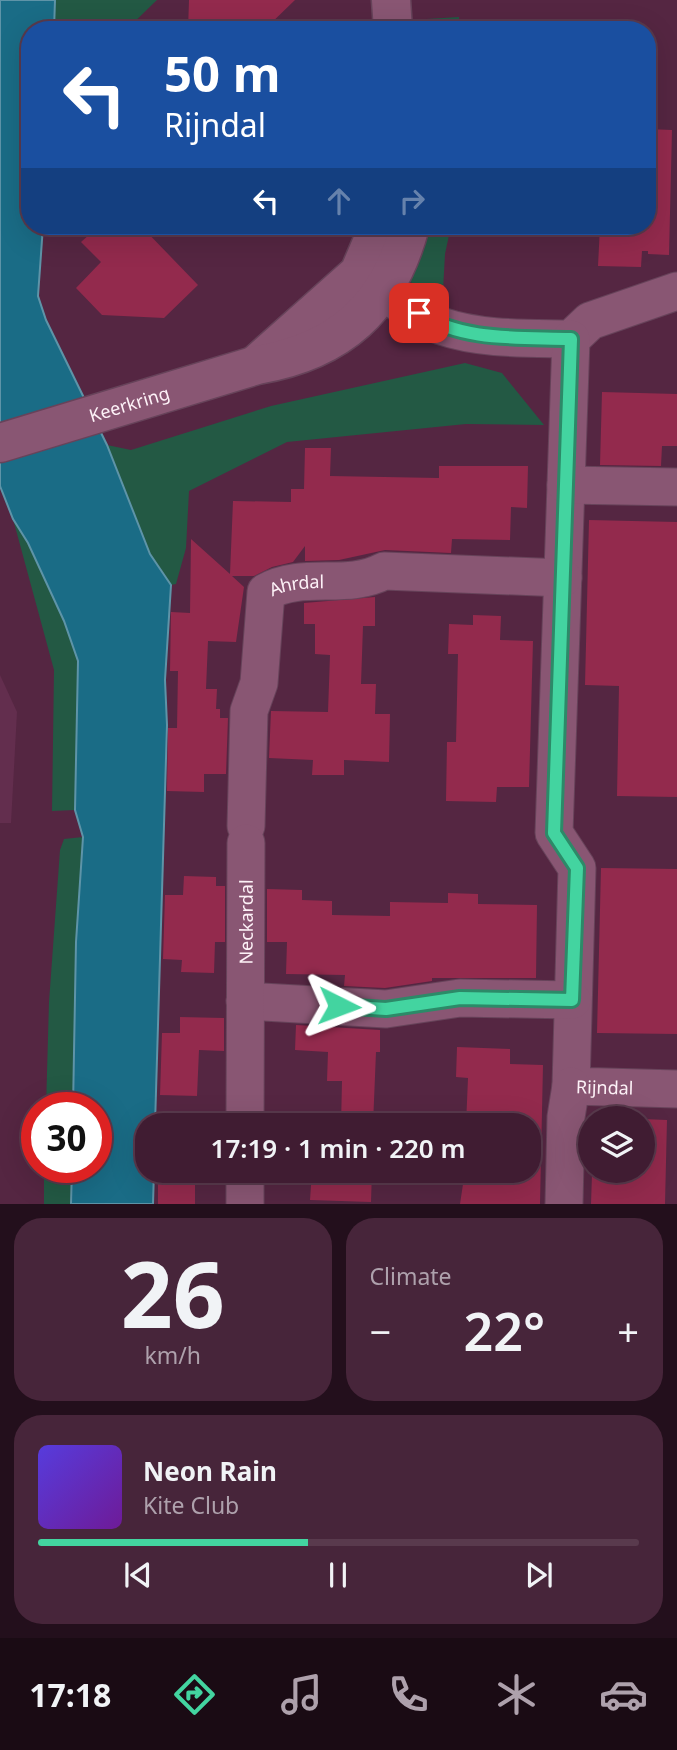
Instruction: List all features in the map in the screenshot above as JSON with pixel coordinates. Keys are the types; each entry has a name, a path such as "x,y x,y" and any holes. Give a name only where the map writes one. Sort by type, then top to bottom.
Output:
{"street":[{"path":"391,0 392,21"},
{"name":"Keerkring","path":"371,282 378,235"},
{"name":"Keerkring","path":"0,443 257,365 371,282 404,250 408,235"},
{"path":"371,282 436,325 468,334 571,339 590,321 677,291"},
{"name":"Rijndal","path":"571,339 554,833 577,868 571,1086 677,1089"},
{"path":"566,485 677,487"},
{"name":"Ahrdal","path":"246,835 249,711 259,682 266,592 283,582 365,581 384,571 563,578"},
{"name":"Neckardal","path":"245,1113 246,835"},
{"path":"245,1001 386,1009 460,998 572,1000"},
{"path":"564,1204 566,1118 571,1086"},
{"path":"245,1183 245,1204"}],"shaded area":[{"path":"0,675 17,712 11,823 0,823"}],"green space":[{"path":"55,0 157,0 135,21 54,21"},
{"path":"459,17 459,21 410,20"},
{"path":"417,235 449,235 445,254 442,309 405,277"},
{"path":"465,363 502,373 544,425 466,424 287,442 189,491 186,548 176,584 171,585 150,554 107,445 131,450 271,406"},
{"path":"13,519 28,543 64,621 78,661 75,810 52,811 54,670"},
{"path":"83,837 76,942 73,1092 46,1092 49,1002 60,850 64,839"},
{"path":"44,1183 72,1183 71,1204 44,1204"}],"water":[{"path":"0,0 55,0 54,21 21,21 21,235 42,235 38,296 46,320 107,445 150,554 171,585 165,680 167,725 155,1113 135,1113 135,1183 154,1183 153,1204 71,1204 72,1183 112,1183 112,1092 73,1092 76,942 83,837 75,810 78,661 64,621 28,543 13,519 0,486"}],"building":[{"path":"189,0 295,0 273,21 188,21"},
{"path":"656,129 672,130 669,255 642,251 641,267 598,266 600,235 656,235"},
{"path":"89,235 150,235 198,285 164,318 102,315 76,288 101,262 81,242"},
{"path":"602,392 677,394 677,446 662,446 661,466 600,465"},
{"path":"305,448 331,448 330,476 439,478 439,466 528,466 527,508 511,507 510,540 452,539 451,553 385,550 339,560 305,561 305,546 293,562 272,567 254,576 232,576 244,587 236,642 208,641 206,689 217,689 216,709 220,709 220,718 228,718 226,774 204,774 204,792 167,791 168,728 177,728 178,671 170,671 171,612 190,613 191,539 230,574 233,501 291,502 291,489 304,489"},
{"path":"589,520 677,522 677,797 617,796 619,686 585,685"},
{"path":"375,597 375,626 363,626 361,684 376,684 375,714 390,714 389,762 344,760 344,775 312,775 313,760 269,758 271,711 328,712 330,655 315,654 315,624 304,624 304,603"},
{"path":"473,615 501,616 500,640 533,641 529,787 497,787 496,802 446,801 447,742 456,742 458,654 448,654 449,624 473,625"},
{"path":"601,868 677,869 677,1034 597,1033"},
{"path":"184,876 216,877 216,886 225,886 225,942 215,942 214,973 181,972 182,960 163,959 165,895 183,895"},
{"path":"267,889 302,890 302,900 332,901 332,915 390,916 390,902 448,903 448,893 478,894 478,904 537,905 536,978 432,978 432,981 385,988 344,986 345,975 286,974 287,942 267,942"},
{"path":"180,1017 224,1018 224,1051 199,1050 197,1096 160,1095 162,1033 180,1033"},
{"path":"296,1025 380,1030 380,1052 376,1052 373,1113 341,1113 342,1081 327,1081 328,1052 295,1050"},
{"path":"457,1047 510,1049 510,1064 543,1065 541,1158 541,1113 467,1113 468,1078 456,1077"},
{"path":"655,1120 667,1120 665,1204 591,1204 592,1183 655,1183"},
{"path":"158,1183 195,1183 195,1204 158,1204"},
{"path":"311,1183 372,1183 371,1202 310,1200"},
{"path":"463,1183 540,1183 540,1204 460,1204"}],"route":[{"path":"339,1006 386,1009 413,1003 441,1003 460,998 572,1000 577,868 554,833 571,339 468,334 436,325 419,313"}]}
